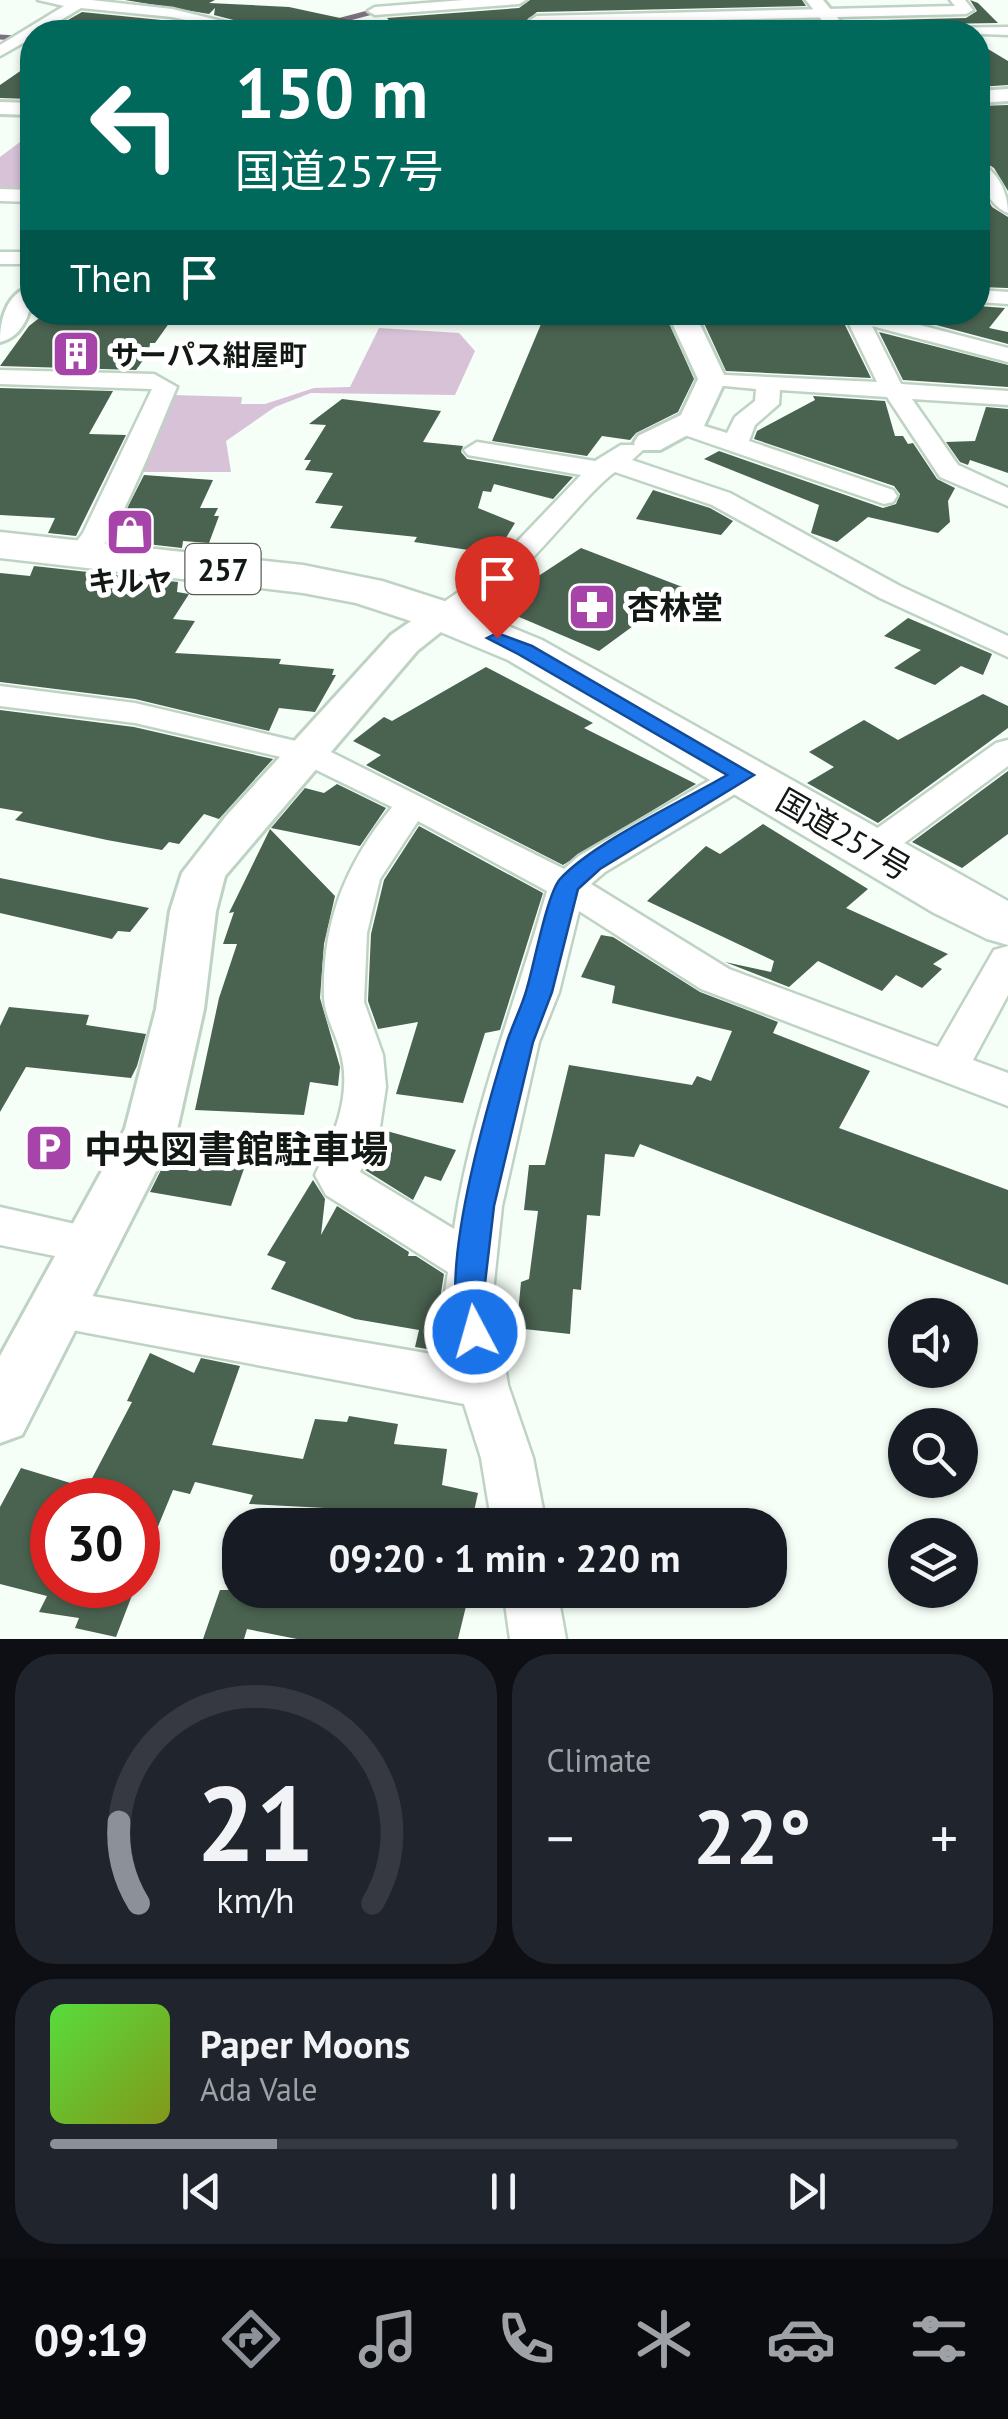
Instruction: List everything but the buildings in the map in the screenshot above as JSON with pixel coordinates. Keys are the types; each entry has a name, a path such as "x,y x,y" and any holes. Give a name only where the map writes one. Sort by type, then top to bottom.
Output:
{"highway":[{"name":"国道257号","path":"0,545 303,578 366,590 442,616 525,650 870,850 1008,924"}],"street":[{"path":"45,0 207,20"},
{"path":"370,6 518,0 535,20"},
{"path":"51,20 81,2"},
{"path":"624,20 819,6 967,6"},
{"path":"1000,186 1008,207"},
{"path":"0,219 18,195"},
{"path":"0,334 20,310"},
{"path":"686,325 712,379"},
{"path":"857,325 949,471 1008,498"},
{"path":"895,325 1008,355"},
{"path":"0,377 154,381 165,387 96,534 82,554"},
{"path":"712,379 1008,398"},
{"path":"0,1415 151,1130 180,1009 193,911 204,874 242,824 404,644 498,578 605,466 685,427 696,414 712,379"},
{"path":"736,442 744,422 767,404 768,382"},
{"path":"685,427 884,496"},
{"path":"477,450 605,466 721,499 890,592 1008,648"},
{"path":"0,696 135,713 309,754 567,886 715,979 1008,1090"},
{"path":"870,850 1008,750"},
{"path":"515,1508 507,1458 484,1384 468,1292 480,1206 520,1042 539,992 567,886 592,864 743,775"},
{"path":"412,804 382,843 362,878 348,933 344,1002 362,1055 365,1087 358,1127 337,1176 473,1264"},
{"path":"947,1070 1008,959"},
{"path":"0,1226 90,1244"},
{"path":"57,1310 484,1384"},
{"path":"533,1608 538,1639"}],"shaded area":[{"path":"20,142 20,193 0,192 0,157"},
{"path":"379,328 459,333 475,351 455,395 311,393 275,407 226,441 231,472 136,472 173,395 242,397 241,404 265,404 314,388 350,387"}],"waterway":[{"path":"342,20 372,12"},
{"path":"0,37 20,38"}],"place":[{"name":"サーパス紺屋町","path":"76,354"},
{"name":"キルヤ","path":"130,532"},
{"name":"杏林堂","path":"592,607"},
{"name":"中央図書館駐車場","path":"49,1148"}],"route":[{"path":"475,1332 468,1292 480,1206 520,1042 539,992 567,886 592,864 743,775 525,650 497,638"}]}
